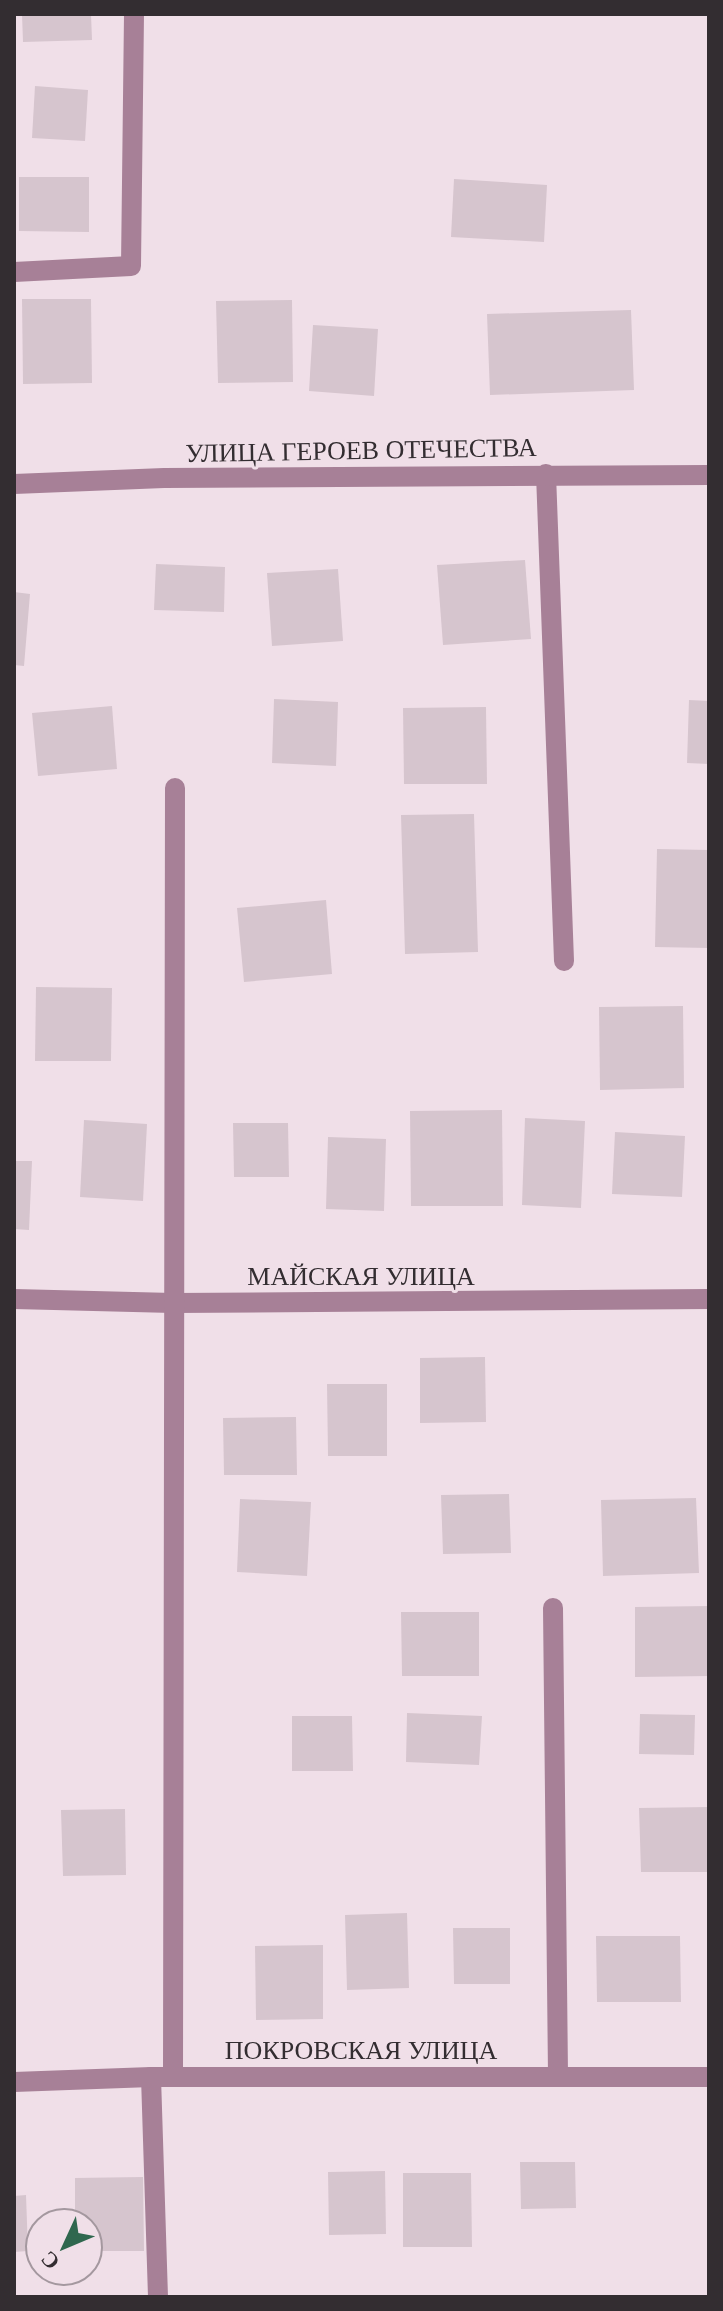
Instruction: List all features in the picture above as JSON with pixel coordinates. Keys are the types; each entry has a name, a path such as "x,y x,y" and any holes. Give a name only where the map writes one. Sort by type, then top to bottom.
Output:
{"street":[{"path":"14,272 131,266 134,14"},
{"path":"546,474 564,961"},
{"name":"УЛИЦА ГЕРОЕВ ОТЕЧЕСТВА","path":"14,484 164,478 709,475"},
{"path":"173,2077 175,788"},
{"name":"МАЙСКАЯ УЛИЦА","path":"14,1299 173,1303 709,1299"},
{"path":"553,1608 558,2075"},
{"path":"151,2077 158,2297"},
{"name":"ПОКРОВСКАЯ УЛИЦА","path":"14,2082 151,2077 709,2077"}],"building":[{"path":"22,14 91,14 92,40 23,42"},
{"path":"35,86 88,90 85,141 32,138"},
{"path":"19,177 89,177 89,232 19,231"},
{"path":"454,179 547,185 544,242 451,237"},
{"path":"22,299 91,299 92,383 23,384"},
{"path":"292,300 293,382 218,383 216,301"},
{"path":"631,310 634,390 490,395 487,314"},
{"path":"313,325 378,329 374,396 309,391"},
{"path":"525,560 531,639 443,645 437,565"},
{"path":"156,564 225,567 224,612 154,610"},
{"path":"338,569 343,641 272,646 267,573"},
{"path":"14,592 30,594 24,666 14,665"},
{"path":"274,699 338,702 336,766 272,763"},
{"path":"689,700 709,701 709,764 687,763"},
{"path":"112,706 117,769 38,776 32,713"},
{"path":"486,707 487,784 404,784 403,708"},
{"path":"474,814 478,952 405,954 401,815"},
{"path":"657,849 709,850 709,948 655,947"},
{"path":"326,900 332,974 244,982 237,908"},
{"path":"36,987 112,988 111,1061 35,1061"},
{"path":"683,1006 684,1088 600,1090 599,1007"},
{"path":"502,1110 503,1206 411,1206 410,1111"},
{"path":"525,1118 585,1121 581,1208 522,1205"},
{"path":"84,1120 147,1124 143,1201 80,1197"},
{"path":"233,1123 288,1123 289,1177 234,1177"},
{"path":"615,1132 685,1136 682,1197 612,1194"},
{"path":"328,1137 386,1139 384,1211 326,1209"},
{"path":"14,1161 32,1161 29,1230 14,1229"},
{"path":"485,1357 486,1422 420,1423 420,1358"},
{"path":"327,1384 387,1384 387,1456 328,1456"},
{"path":"296,1417 297,1475 224,1475 223,1418"},
{"path":"509,1494 511,1553 443,1554 441,1495"},
{"path":"696,1498 699,1573 603,1576 601,1500"},
{"path":"240,1499 311,1502 307,1576 237,1572"},
{"path":"709,1606 709,1676 635,1677 635,1607"},
{"path":"401,1612 479,1612 479,1676 402,1676"},
{"path":"407,1713 482,1716 479,1765 406,1762"},
{"path":"640,1714 695,1715 694,1755 639,1754"},
{"path":"292,1716 352,1716 353,1771 292,1771"},
{"path":"709,1807 709,1872 641,1872 639,1808"},
{"path":"125,1809 126,1875 63,1876 61,1810"},
{"path":"407,1913 409,1988 347,1990 345,1915"},
{"path":"453,1928 510,1928 510,1984 454,1984"},
{"path":"596,1936 680,1936 681,2002 597,2002"},
{"path":"323,1945 323,2019 256,2020 255,1946"},
{"path":"520,2162 575,2162 576,2208 521,2209"},
{"path":"385,2171 386,2234 329,2235 328,2172"},
{"path":"403,2173 471,2173 472,2247 403,2247"},
{"path":"143,2177 144,2251 104,2251 104,2207 75,2207 75,2178"},
{"path":"26,2195 24,2251 14,2252 14,2196"}]}
